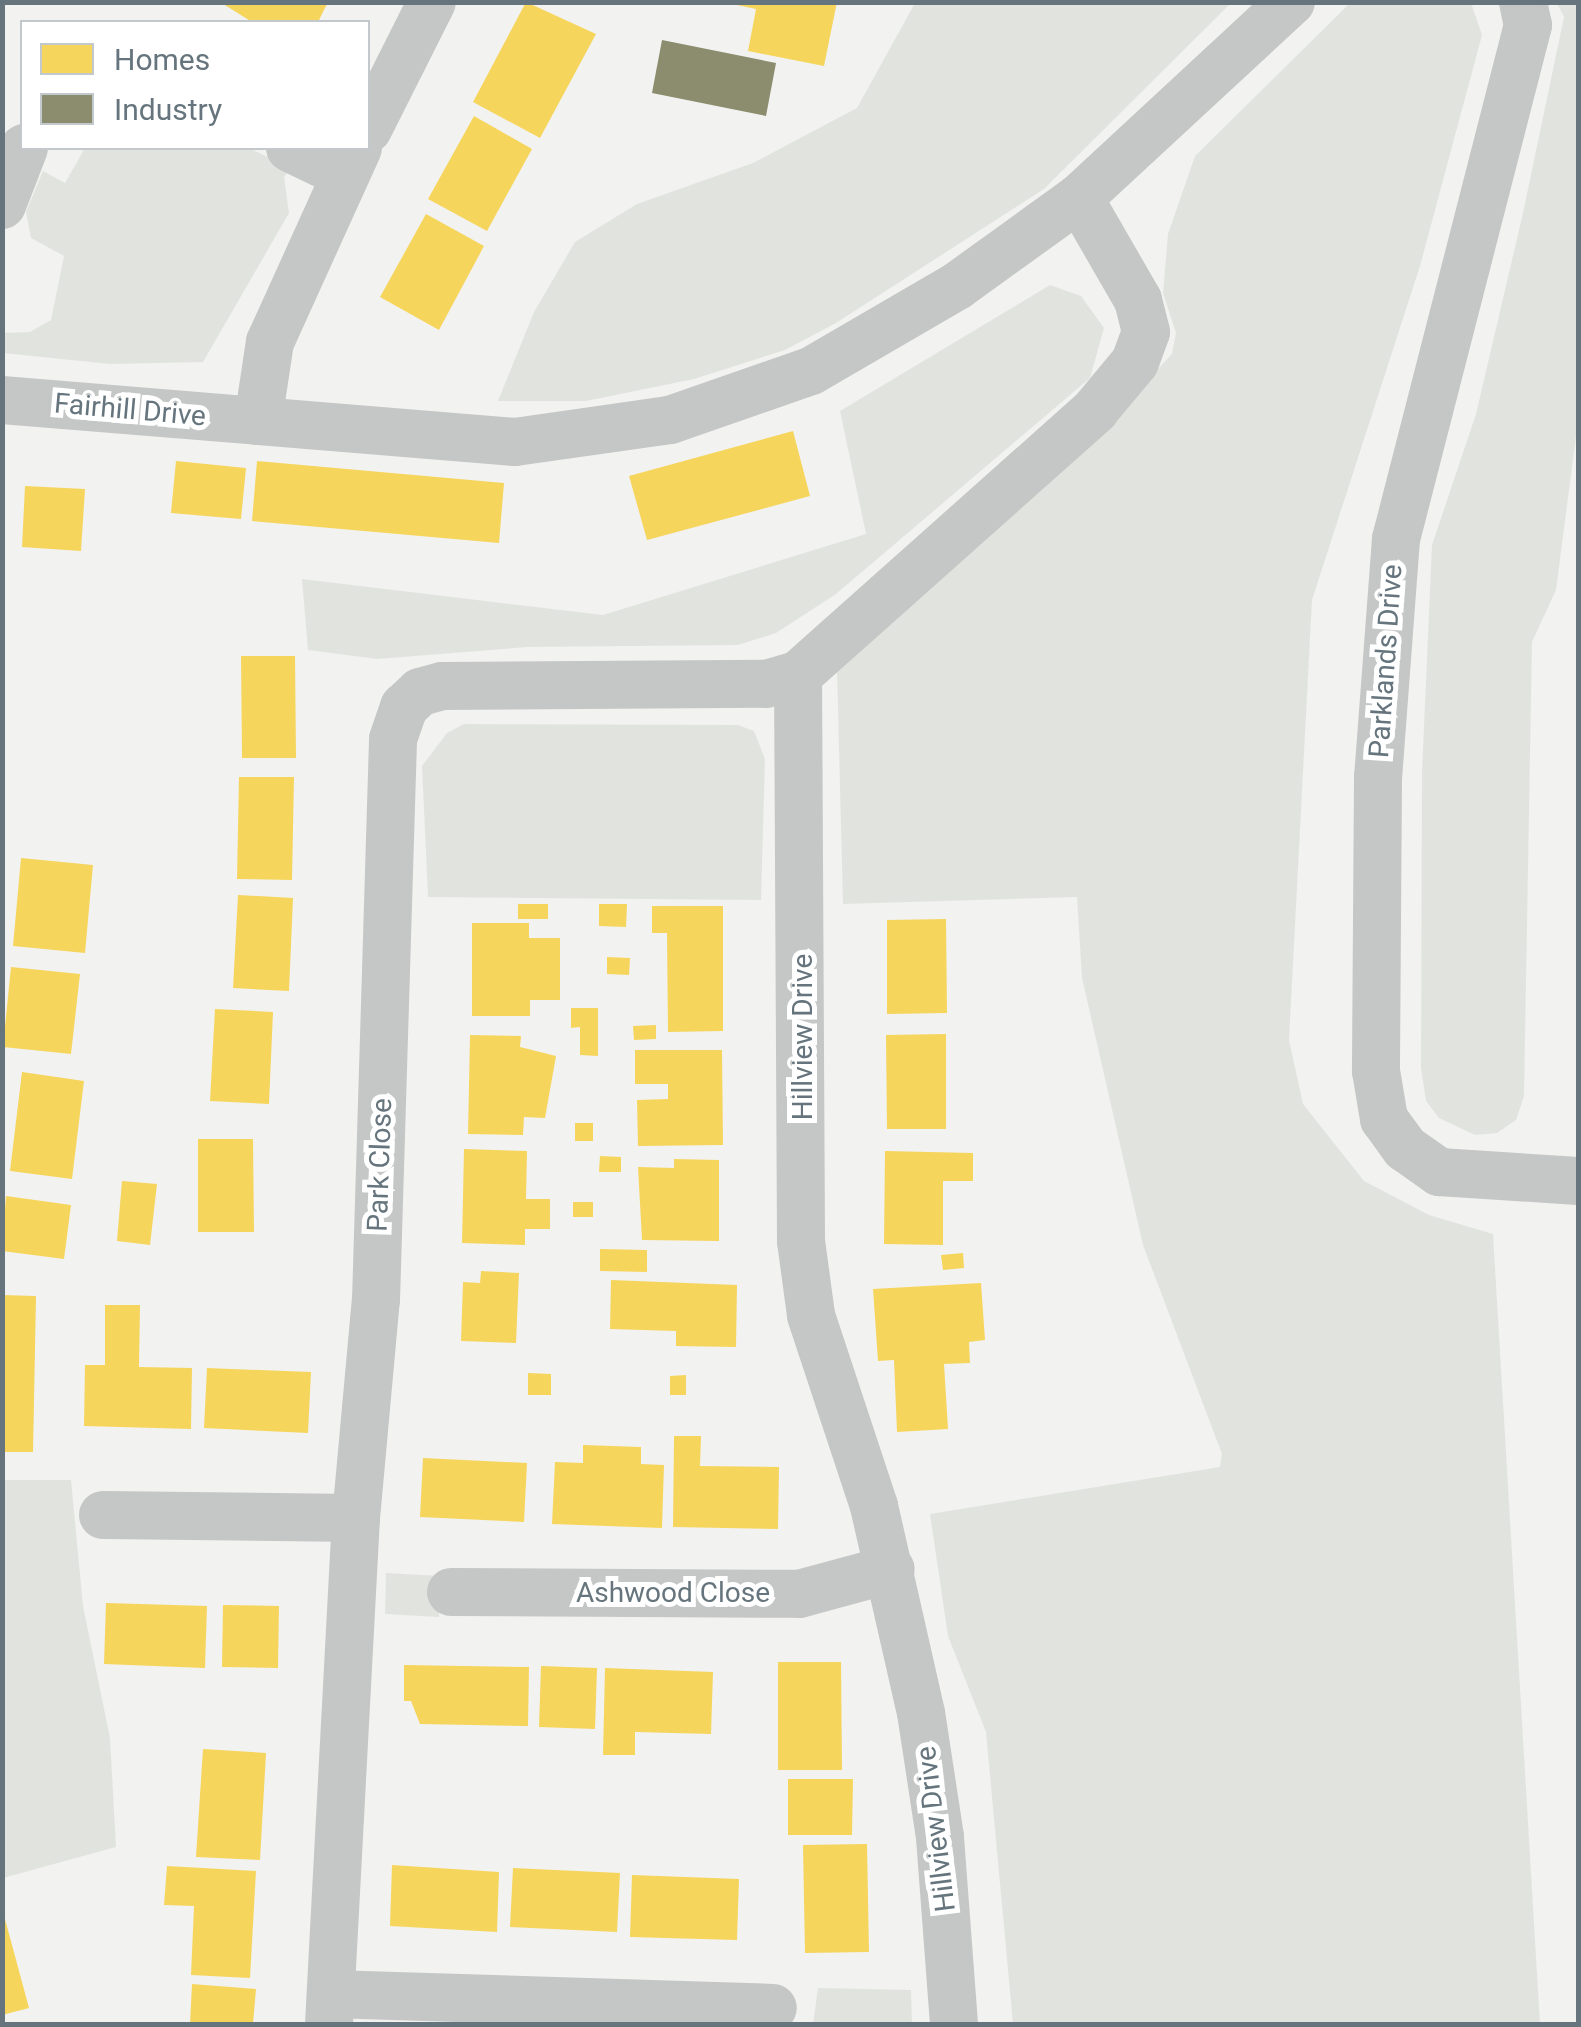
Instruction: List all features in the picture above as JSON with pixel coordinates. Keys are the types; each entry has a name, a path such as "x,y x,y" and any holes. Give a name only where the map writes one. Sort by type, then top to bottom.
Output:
{"street":[{"path":"370,125 432,2"},
{"path":"798,676 1094,410 1136,362 1146,332 1138,300 1079,198 1291,2"},
{"name":"Parklands Drive","path":"1523,2 1528,25 1396,539 1378,776 1376,1072 1384,1119 1404,1148 1439,1172 1578,1182"},
{"path":"2,205 23,150"},
{"path":"258,421 270,342 351,161 299,150"},
{"name":"Fairhill Drive","path":"2,400 515,442 670,420 811,370 957,286 1079,198"},
{"name":"Park Close","path":"330,2009 356,1518 376,1300 393,740 404,706 420,692 442,686 766,684 798,676"},
{"name":"Hillview Drive","path":"798,676 801,1242 820,1353 891,1569 940,1838 954,2024"},
{"path":"103,1515 356,1518"},
{"name":"Ashwood Close","path":"451,1592 799,1594 891,1569"},
{"path":"330,2009 772,2008"}],"shaded area":[{"path":"915,3 1231,3 1044,189 836,323 785,350 694,379 586,401 498,401 534,312 575,242 637,204 753,163 857,108"},
{"path":"1350,3 1471,3 1482,35 1420,266 1312,600 1289,1040 1303,1104 1364,1181 1429,1215 1493,1234 1540,2024 1013,2024 986,1732 948,1636 930,1514 1220,1467 1222,1454 1143,1245 1082,978 1077,897 843,904 837,669 1089,442 1172,354 1176,333 1163,293 1168,234 1195,156"},
{"path":"1557,3 1578,3 1578,421 1556,590 1532,642 1524,1096 1516,1120 1497,1133 1475,1135 1439,1118 1426,1101 1421,1068 1422,772 1432,545 1476,414 1523,213 1564,17"},
{"path":"84,150 253,150 291,168 284,177 289,213 203,362 110,364 3,353 2,333 30,332 51,320 64,256 31,238 26,212 43,171 65,183"},
{"path":"1050,285 1081,296 1104,328 1090,378 836,594 776,633 738,645 528,647 377,659 308,650 302,579 603,615 866,534 840,411"},
{"path":"464,724 738,725 754,731 765,759 761,900 428,897 422,766 447,733"},
{"path":"3,1480 71,1480 83,1606 110,1738 116,1847 3,1878"},
{"path":"386,1573 441,1576 439,1617 385,1614"},
{"path":"818,1988 911,1990 912,2024 813,2024"}],"building: Homes":[{"path":"220,2 328,2 319,20 249,20"},
{"path":"526,2 596,34 540,138 473,102"},
{"path":"837,2 824,66 748,51 756,9 732,4"},
{"path":"474,116 532,149 487,231 428,199"},
{"path":"426,214 484,246 439,330 380,297"},
{"path":"793,431 810,496 647,540 629,476"},
{"path":"176,461 246,468 241,519 171,513"},
{"path":"257,461 504,483 499,543 252,521"},
{"path":"25,486 85,489 81,551 22,547"},
{"path":"241,656 295,656 296,758 242,758"},
{"path":"239,777 294,777 292,880 237,879"},
{"path":"21,858 93,865 85,953 13,946"},
{"path":"238,895 293,898 289,991 233,988"},
{"path":"518,904 548,904 548,919 518,919"},
{"path":"599,904 627,904 626,927 599,926"},
{"path":"652,906 723,906 723,1031 668,1032 667,933 652,933"},
{"path":"946,919 947,1013 887,1014 887,920"},
{"path":"472,923 529,923 529,938 560,938 560,1000 530,1000 530,1016 472,1016"},
{"path":"607,957 630,958 629,975 607,974"},
{"path":"11,967 80,974 71,1054 3,1047"},
{"path":"571,1008 598,1008 598,1056 580,1055 580,1027 571,1028"},
{"path":"215,1009 273,1012 269,1104 210,1101"},
{"path":"656,1025 656,1039 634,1040 633,1026"},
{"path":"946,1034 946,1129 887,1129 886,1035"},
{"path":"470,1035 521,1036 520,1047 556,1056 545,1118 524,1117 523,1135 468,1134"},
{"path":"635,1050 722,1050 723,1145 638,1146 637,1100 668,1099 668,1084 635,1084"},
{"path":"22,1072 84,1081 72,1179 10,1171"},
{"path":"575,1123 593,1123 593,1141 575,1141"},
{"path":"198,1139 253,1139 254,1232 198,1232"},
{"path":"464,1149 527,1151 526,1199 550,1199 550,1229 525,1229 525,1245 462,1243"},
{"path":"885,1151 973,1153 973,1181 943,1181 943,1245 884,1244"},
{"path":"600,1156 621,1157 621,1172 599,1172"},
{"path":"674,1159 719,1160 719,1241 642,1240 638,1167 674,1168"},
{"path":"122,1181 157,1184 150,1245 117,1241"},
{"path":"6,1196 71,1205 64,1259 2,1251"},
{"path":"573,1202 593,1202 593,1217 573,1217"},
{"path":"600,1249 647,1250 647,1272 600,1271"},
{"path":"963,1253 964,1268 943,1270 941,1255"},
{"path":"481,1271 519,1273 516,1343 461,1341 463,1282 480,1283"},
{"path":"611,1280 737,1285 736,1347 676,1346 676,1331 610,1329"},
{"path":"981,1283 985,1340 969,1342 970,1363 944,1364 948,1429 897,1432 894,1360 878,1361 873,1289"},
{"path":"2,1295 36,1296 33,1452 2,1452"},
{"path":"105,1305 140,1305 139,1367 192,1368 191,1429 84,1426 85,1365 105,1365"},
{"path":"207,1368 311,1372 308,1433 204,1428"},
{"path":"528,1373 551,1374 551,1395 528,1395"},
{"path":"686,1375 686,1395 670,1395 670,1376"},
{"path":"674,1436 701,1436 700,1466 779,1467 778,1529 673,1527"},
{"path":"583,1445 641,1447 641,1464 664,1465 662,1528 552,1524 555,1462 583,1463"},
{"path":"423,1458 527,1463 524,1522 420,1517"},
{"path":"106,1603 207,1606 205,1668 104,1664"},
{"path":"223,1605 279,1606 278,1668 222,1667"},
{"path":"778,1662 841,1662 842,1770 778,1770"},
{"path":"404,1665 529,1667 528,1726 420,1724 411,1701 404,1701"},
{"path":"541,1666 597,1668 595,1729 539,1727"},
{"path":"605,1668 713,1672 711,1734 635,1732 635,1755 603,1755"},
{"path":"203,1749 266,1753 260,1860 196,1857"},
{"path":"788,1779 853,1779 852,1835 788,1835"},
{"path":"867,1844 869,1952 805,1953 803,1845"},
{"path":"392,1865 499,1872 497,1932 390,1926"},
{"path":"167,1866 256,1871 250,1978 191,1975 194,1906 164,1905"},
{"path":"513,1868 620,1873 617,1932 510,1927"},
{"path":"632,1875 739,1879 737,1940 630,1937"},
{"path":"2,1908 29,2008 2,2015"},
{"path":"192,1984 256,1989 253,2024 190,2024"}],"building: Industry":[{"path":"662,40 776,63 766,116 652,93"}]}
